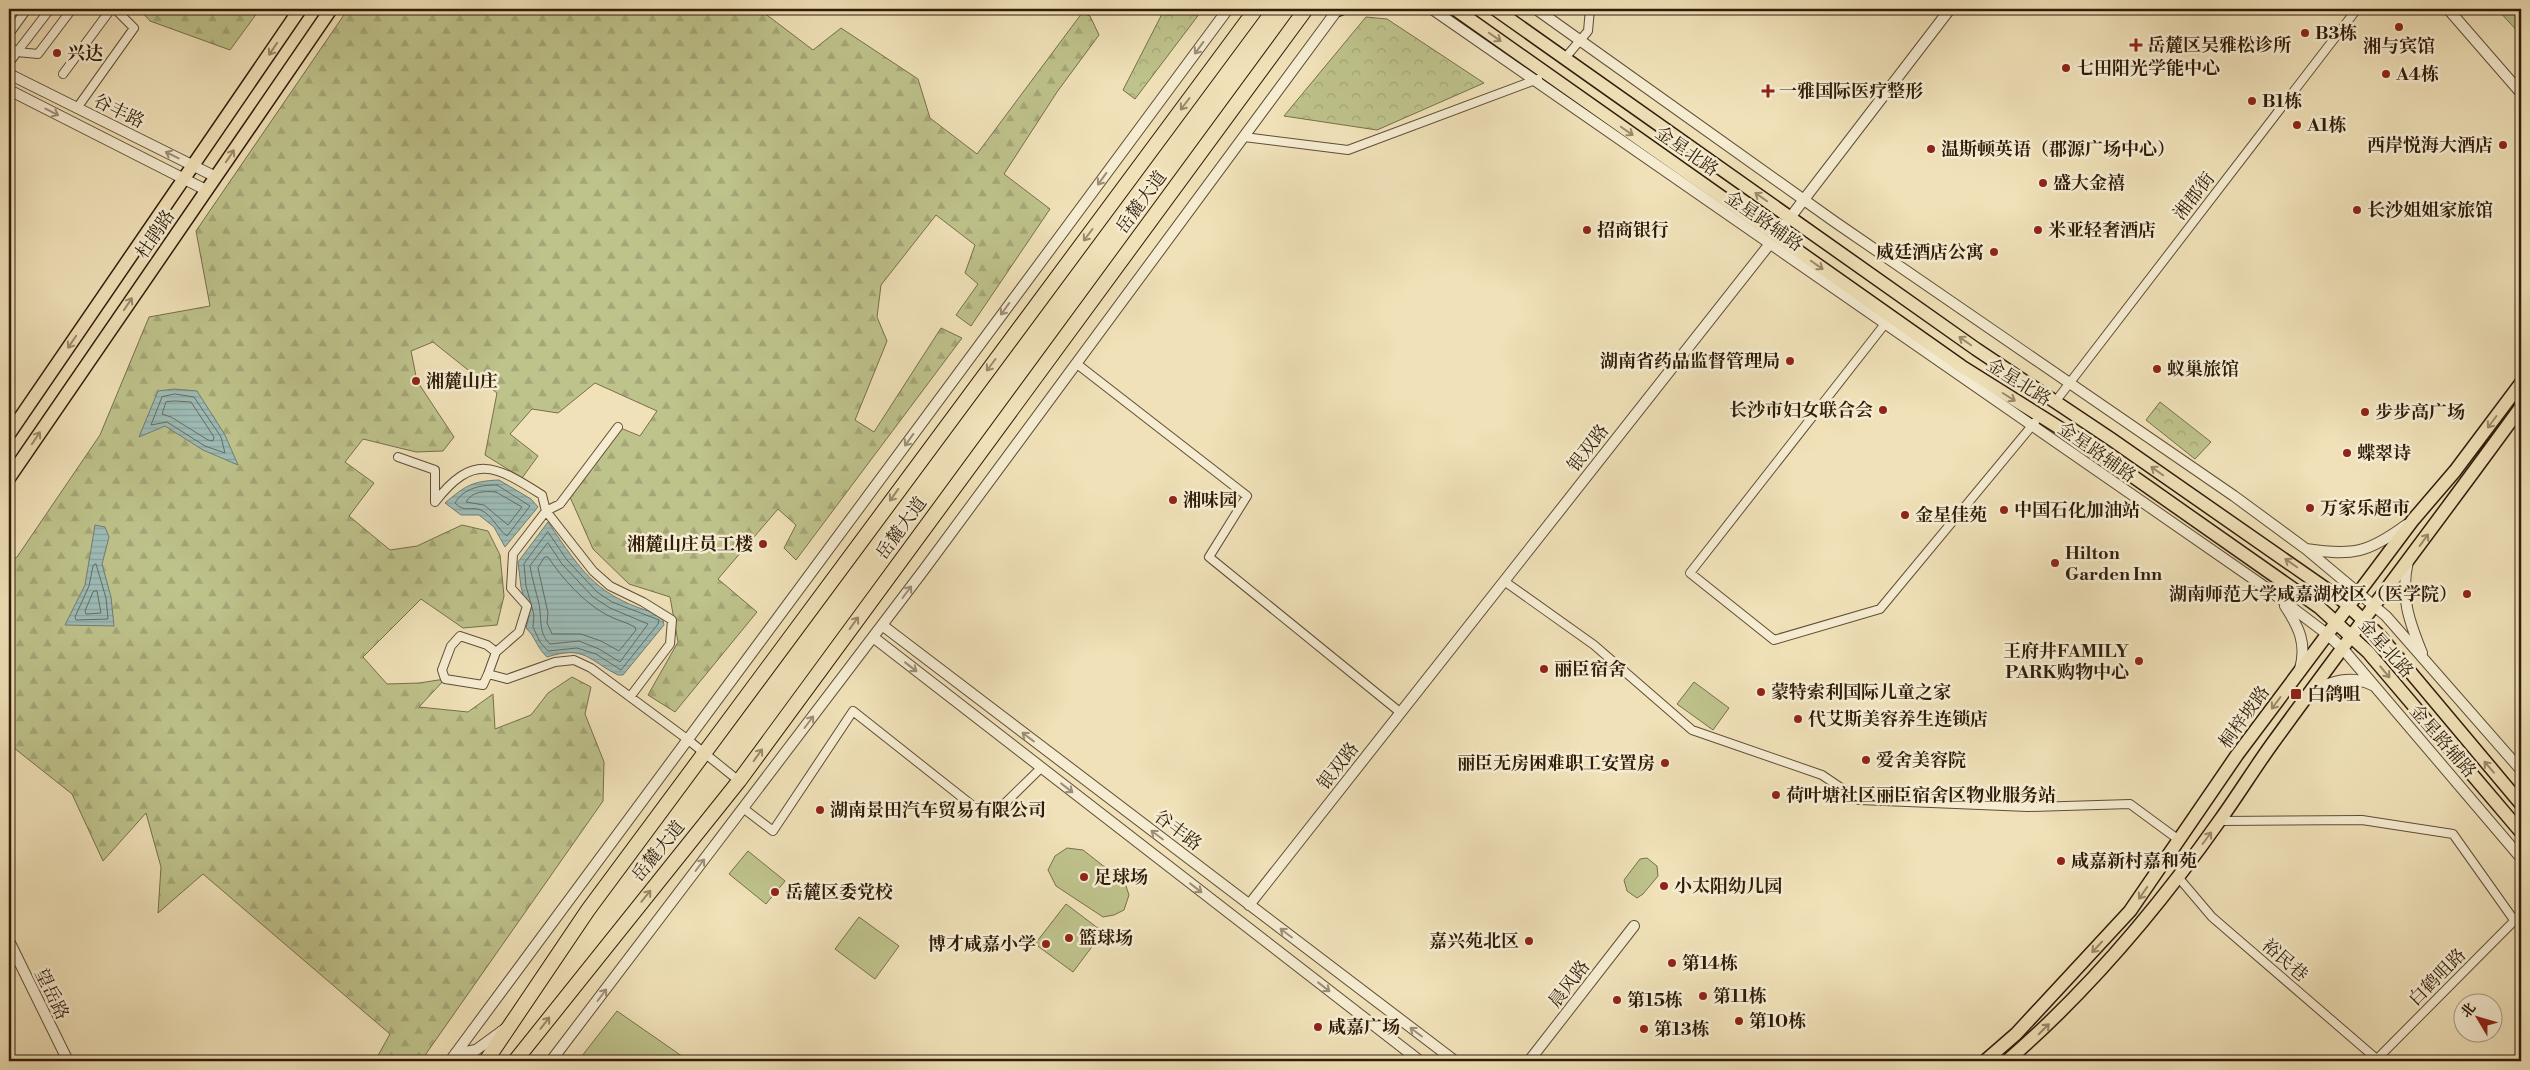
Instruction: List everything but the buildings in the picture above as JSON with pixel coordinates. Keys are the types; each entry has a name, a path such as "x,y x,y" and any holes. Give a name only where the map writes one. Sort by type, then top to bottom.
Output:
{"highway":[{"name":"岳麓大道","path":"486,1061 588,910 1256,9"},
{"name":"岳麓大道","path":"515,1061 739,781 1306,9"}],"main road":[{"name":"杜鹃路","path":"9,434 300,9"},
{"name":"杜鹃路","path":"9,478 331,9"},
{"name":"金星北路","path":"1455,9 1772,240 1888,320 1961,366 2036,421 2101,454 2262,566 2337,621 2352,635 2521,832"},
{"name":"金星北路","path":"1495,9 1789,217 2286,560 2349,606 2364,620 2521,804"},
{"name":"桐梓坡路","path":"1985,1061 2016,1034 2130,911 2237,755 2413,520 2455,471 2521,383"},
{"path":"2007,1061 2040,1033 2097,974 2178,876 2220,821 2311,691 2521,407"}],"street":[{"path":"9,34 28,9"},
{"path":"9,63 48,12 37,9"},
{"path":"9,46 17,52 38,54 72,9"},
{"path":"63,74 113,9 134,28 77,108"},
{"path":"454,1059 687,739 1228,9"},
{"path":"551,1061 882,626 1338,9"},
{"name":"金星路辅路","path":"1432,9 1772,240"},
{"path":"1536,9 1803,199 2234,496 2306,549 2375,606 2521,770"},
{"path":"1565,58 1588,31 1590,9"},
{"name":"银双路","path":"1249,905 1772,240 1950,9"},
{"name":"湘郡街","path":"2055,402 2357,9"},
{"path":"2448,9 2521,93"},
{"name":"谷丰路","path":"9,74 216,177"},
{"path":"1244,137 1348,150 1548,75"},
{"name":"谷丰路","path":"9,90 206,190"},
{"path":"1888,320 1690,573 1774,640 1880,609 2036,421"},
{"path":"1077,364 1247,496 1209,557 1400,713"},
{"name":"金星路辅路","path":"2036,421 2327,634 2376,687 2521,858"},
{"path":"496,652 479,642 460,636 451,646 442,670 445,679 482,685 496,652 518,632 528,606 511,588 512,554 546,511 560,504 618,427"},
{"path":"398,457 435,470 435,502 446,488 464,472 496,469 542,495 546,511 593,571 610,586 643,602 672,620 670,644 630,697"},
{"path":"2306,549 2352,553 2384,541 2413,520"},
{"path":"2408,561 2403,592 2411,626 2424,659"},
{"path":"1504,581 1594,644 1692,730 1822,775 1859,800 2028,807 2130,804 2179,840"},
{"path":"2282,601 2297,624 2304,642 2300,671"},
{"name":"谷丰路","path":"882,626 1454,1061"},
{"name":"谷丰路","path":"873,637 1420,1061"},
{"path":"488,674 507,680 555,662 574,660 591,668 687,739 739,781"},
{"path":"2311,691 2333,681 2351,679 2364,680 2376,687"},
{"path":"743,808 773,830 853,711 973,806 999,809 1041,768"},
{"path":"2220,821 2362,820 2453,834 2514,920"},
{"name":"裕民巷","path":"2178,876 2212,917 2377,1061"},
{"name":"白鹤咀路","path":"2377,1061 2521,914"},
{"name":"晨风路","path":"1529,1061 1634,926"},
{"name":"望岳路","path":"9,941 68,1061"},
{"path":"454,1059 476,1050 484,1042 511,1025"}],"green space":[{"path":"139,9 260,9 230,50 150,21"},
{"path":"348,9 759,9 813,50 841,28 918,79 930,118 977,154 1082,13 1090,16 1099,35 1057,92 1004,174 1050,209 971,326 956,315 978,284 965,273 975,245 936,215 881,285 877,317 887,341 855,420 874,432 941,328 962,338 796,560 784,548 796,525 778,509 718,579 757,612 675,712 648,695 678,642 670,597 629,584 593,549 570,497 587,466 618,427 640,436 657,411 595,383 558,413 532,409 510,434 538,456 522,478 485,455 497,393 433,342 411,351 417,381 454,437 443,451 416,452 363,439 345,462 374,483 349,516 390,550 417,546 462,525 488,531 500,555 504,596 497,625 463,628 421,599 363,657 387,684 419,683 445,679 419,707 468,712 493,694 495,729 531,715 548,693 572,677 591,687 585,714 604,762 603,801 421,1061 375,1061 390,1034 203,874 158,913 161,867 146,813 103,861 72,794 9,744 9,562 17,557 100,435 149,317 210,306 196,231"},
{"path":"1158,9 1203,9 1135,99 1123,90 1162,14"},
{"path":"2497,9 2521,9 2521,35"},
{"path":"1366,17 1387,19 1484,83 1377,130 1284,116"},
{"path":"2160,402 2211,442 2195,459 2146,420"},
{"path":"1694,682 1729,708 1713,730 1677,704"},
{"name":"足球场","path":"1067,848 1083,850 1125,883 1129,895 1124,910 1114,915 1103,917 1056,886 1048,870 1055,856"},
{"path":"748,851 785,881 766,904 729,874"},
{"path":"1647,858 1657,866 1658,876 1643,894 1637,898 1627,891 1624,880 1640,859"},
{"name":"篮球场","path":"1066,904 1103,932 1073,972 1035,944"},
{"path":"859,917 899,946 875,979 835,949"},
{"path":"617,1011 689,1061 578,1061"}],"water":[{"path":"174,389 197,391 225,435 238,465 203,450 165,426 139,437 158,391"},
{"path":"499,480 531,499 538,507 505,547 494,527 479,515 461,515 445,503 458,492 475,483"},
{"path":"548,522 572,556 594,582 622,601 662,615 664,625 623,675 618,675 578,653 547,657 526,628 529,616 521,587 518,562"},
{"path":"95,525 105,527 109,537 102,564 111,597 114,626 65,625 85,585"}],"place":[{"name":"湘与宾馆","path":"2399,27"},
{"name":"B3栋","path":"2305,33"},
{"name":"岳麓区吴雅松诊所","path":"2136,45"},
{"name":"兴达","path":"57,53"},
{"name":"七田阳光学能中心","path":"2066,68"},
{"name":"A4栋","path":"2386,74"},
{"name":"一雅国际医疗整形","path":"1768,91"},
{"name":"B1栋","path":"2252,101"},
{"name":"A1栋","path":"2297,125"},
{"name":"西岸悦海大酒店","path":"2503,145"},
{"name":"温斯顿英语（郡源广场中心）","path":"1931,149"},
{"name":"盛大金禧","path":"2043,183"},
{"name":"长沙姐姐家旅馆","path":"2357,210"},
{"name":"招商银行","path":"1587,230"},
{"name":"米亚轻奢酒店","path":"2038,230"},
{"name":"威廷酒店公寓","path":"1994,252"},
{"name":"湖南省药品监督管理局","path":"1790,361"},
{"name":"蚁巢旅馆","path":"2157,369"},
{"name":"湘麓山庄","path":"416,381"},
{"name":"长沙市妇女联合会","path":"1883,410"},
{"name":"步步高广场","path":"2365,412"},
{"name":"蝶翠诗","path":"2347,453"},
{"name":"湘味园","path":"1173,500"},
{"name":"万家乐超市","path":"2310,508"},
{"name":"中国石化加油站","path":"2004,510"},
{"name":"金星佳苑","path":"1905,515"},
{"name":"湘麓山庄员工楼","path":"763,544"},
{"name":"Hilton Garden Inn","path":"2055,563"},
{"name":"湖南师范大学咸嘉湖校区（医学院）","path":"2467,594"},
{"name":"王府井FAMILY PARK购物中心","path":"2139,661"},
{"name":"丽臣宿舍","path":"1544,669"},
{"name":"蒙特索利国际儿童之家","path":"1761,692"},
{"name":"白鸽咀","path":"2296,694"},
{"name":"代艾斯美容养生连锁店","path":"1798,719"},
{"name":"爱舍美容院","path":"1866,760"},
{"name":"丽臣无房困难职工安置房","path":"1665,763"},
{"name":"荷叶塘社区丽臣宿舍区物业服务站","path":"1776,795"},
{"name":"湖南景田汽车贸易有限公司","path":"820,810"},
{"name":"咸嘉新村嘉和苑","path":"2061,861"},
{"name":"足球场","path":"1084,877"},
{"name":"小太阳幼儿园","path":"1664,886"},
{"name":"岳麓区委党校","path":"775,892"},
{"name":"篮球场","path":"1069,938"},
{"name":"嘉兴苑北区","path":"1529,941"},
{"name":"博才咸嘉小学","path":"1046,944"},
{"name":"第14栋","path":"1672,963"},
{"name":"第11栋","path":"1703,996"},
{"name":"第15栋","path":"1617,1000"},
{"name":"第10栋","path":"1739,1021"},
{"name":"咸嘉广场","path":"1318,1027"},
{"name":"第13栋","path":"1644,1029"}]}
